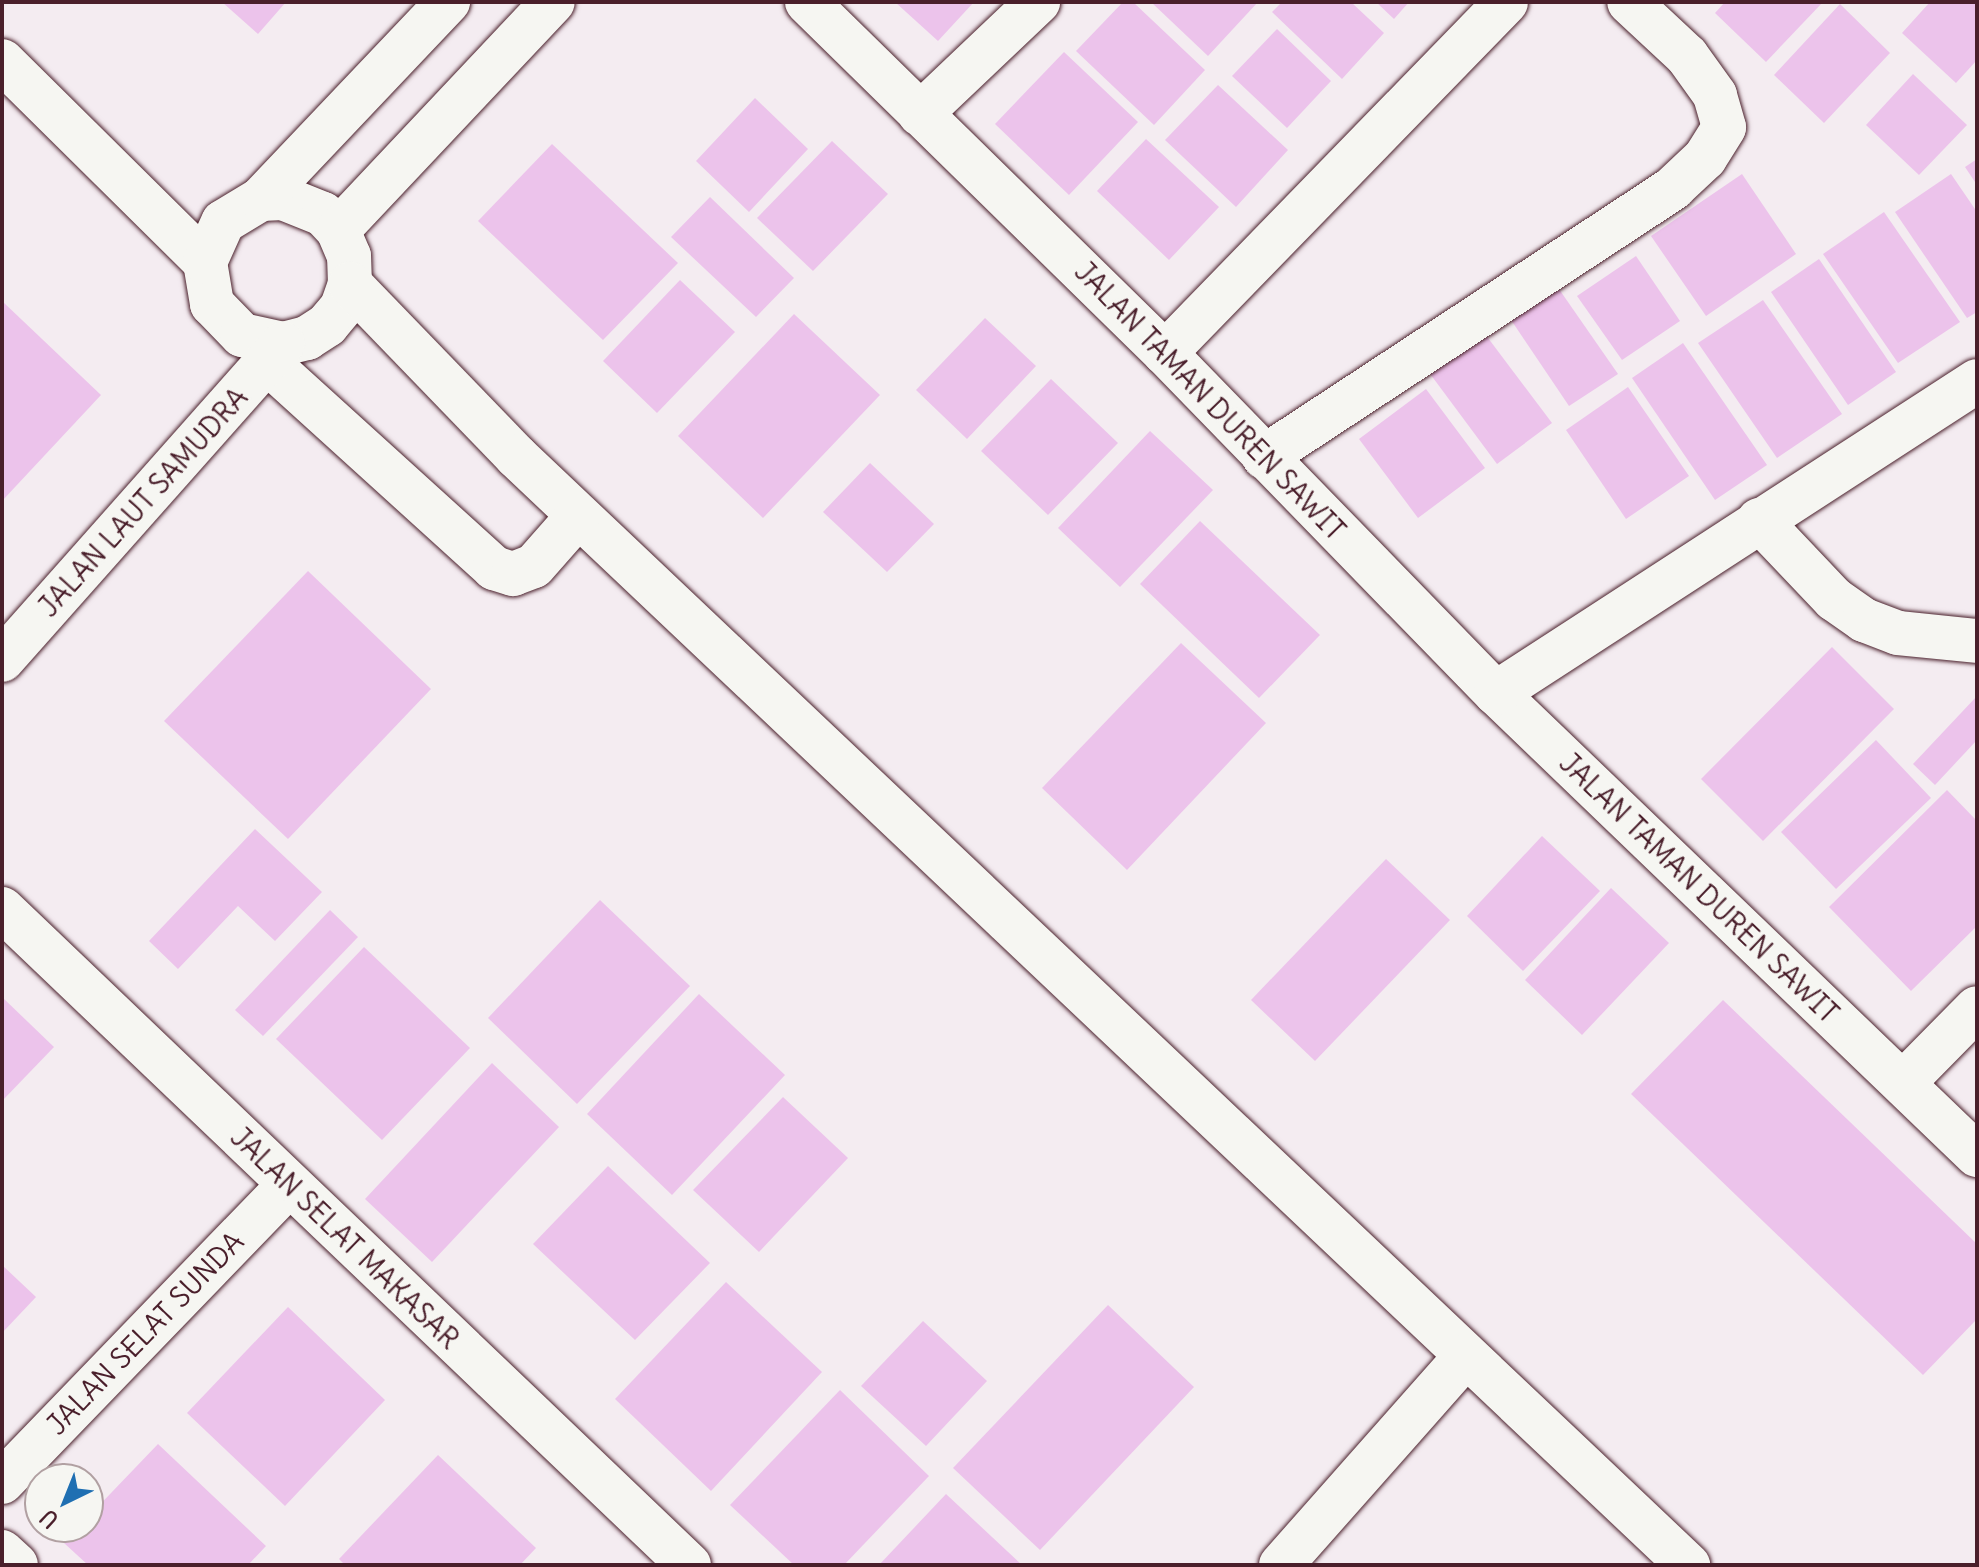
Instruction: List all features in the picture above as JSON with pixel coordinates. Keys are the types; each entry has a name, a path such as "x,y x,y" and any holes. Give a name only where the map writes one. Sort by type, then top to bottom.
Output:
{"street":[{"path":"448,2 261,199 223,222 205,262 205,284 225,321 275,353 494,568 513,574 534,566 578,516"},
{"path":"338,230 553,2"},
{"name":"JALAN TAMAN DUREN SAWIT","path":"807,2 1165,353 1496,693 1977,1155"},
{"path":"920,114 1038,2"},
{"path":"1165,353 1506,2"},
{"path":"1264,457 1673,188 1705,158 1724,127 1715,95 1687,56 1629,2"},
{"path":"2,61 205,262"},
{"path":"261,199 304,203 338,230 349,256 350,284 342,307 327,325 275,353"},
{"path":"350,284 578,516 1688,1565"},
{"name":"JALAN LAUT SAMUDRA","path":"2,660 275,353"},
{"path":"1496,693 1977,381"},
{"path":"1759,520 1834,599 1864,620 1898,633 1977,641"},
{"name":"JALAN SELAT MAKASAR","path":"2,909 689,1565"},
{"path":"1903,1083 1977,1008"},
{"name":"JALAN SELAT SUNDA","path":"2,1482 289,1185"},
{"path":"1281,1565 1466,1356"},
{"path":"2,1552 16,1565"}],"building":[{"path":"222,2 286,2 258,34"},
{"path":"895,2 974,2 938,41"},
{"path":"1123,2 1133,2 1205,70 1154,125 1076,51"},
{"path":"1151,2 1258,2 1208,56"},
{"path":"1282,2 1351,2 1384,33 1342,79 1272,12"},
{"path":"1376,2 1409,2 1394,19"},
{"path":"1725,2 1823,2 1766,62 1715,13"},
{"path":"1930,2 1977,2 1977,60 1956,83 1902,33"},
{"path":"1840,4 1890,53 1824,123 1774,75"},
{"path":"1277,29 1331,81 1287,128 1232,76"},
{"path":"1064,52 1138,122 1069,195 995,124"},
{"path":"1913,74 1967,125 1919,175 1866,125"},
{"path":"1218,85 1288,150 1236,207 1165,140"},
{"path":"755,98 808,149 749,212 696,161"},
{"path":"1146,139 1219,207 1169,260 1097,191"},
{"path":"832,141 888,194 813,271 757,218"},
{"path":"552,144 678,263 603,340 478,221"},
{"path":"1977,159 1977,185 1965,167"},
{"path":"1742,174 1796,254 1706,316 1651,236"},
{"path":"1951,174 1977,212 1977,312 1967,318 1895,212"},
{"path":"710,197 794,278 756,317 671,237"},
{"path":"1884,212 1960,322 1898,363 1823,254"},
{"path":"1636,256 1680,321 1622,360 1577,296"},
{"path":"1819,259 1896,372 1848,405 1771,292"},
{"path":"1552,279 1618,374 1569,406 1505,311"},
{"path":"680,280 735,332 657,413 603,361"},
{"path":"1763,300 1842,414 1777,458 1698,343"},
{"path":"2,301 101,395 2,501"},
{"path":"794,314 880,395 763,518 678,436"},
{"path":"985,318 1036,366 967,439 916,390"},
{"path":"1479,326 1552,423 1497,464 1425,367"},
{"path":"1683,343 1767,465 1715,500 1632,378"},
{"path":"1051,379 1118,443 1048,515 981,451"},
{"path":"1628,387 1689,476 1626,519 1566,430"},
{"path":"1426,389 1485,468 1418,518 1359,439"},
{"path":"1150,431 1213,490 1120,587 1058,528"},
{"path":"870,463 934,524 887,572 823,512"},
{"path":"1200,521 1320,635 1259,698 1140,584"},
{"path":"308,571 431,689 288,839 164,721"},
{"path":"1181,643 1266,723 1127,870 1042,788"},
{"path":"1832,647 1894,709 1763,841 1701,779"},
{"path":"1977,696 1977,740 1935,785 1913,764"},
{"path":"1876,740 1931,798 1836,889 1781,832"},
{"path":"1947,790 1977,821 1977,926 1911,991 1829,907"},
{"path":"255,829 322,892 275,941 238,906 178,969 149,941"},
{"path":"1542,836 1600,891 1523,971 1467,916"},
{"path":"1386,859 1450,920 1315,1061 1251,1000"},
{"path":"1611,888 1669,943 1582,1035 1525,980"},
{"path":"600,900 690,986 577,1104 488,1018"},
{"path":"330,910 358,937 263,1036 235,1010"},
{"path":"364,947 470,1048 382,1140 276,1039"},
{"path":"699,994 785,1075 672,1195 587,1114"},
{"path":"2,997 54,1047 2,1101"},
{"path":"1723,1000 1977,1244 1977,1319 1923,1375 1631,1094"},
{"path":"492,1063 559,1127 432,1262 365,1199"},
{"path":"783,1097 848,1158 759,1252 693,1190"},
{"path":"608,1166 710,1263 635,1340 533,1244"},
{"path":"2,1265 36,1297 2,1333"},
{"path":"726,1282 822,1372 711,1491 615,1399"},
{"path":"1108,1305 1194,1387 1040,1550 953,1468"},
{"path":"288,1307 385,1400 285,1506 187,1413"},
{"path":"923,1321 987,1381 926,1446 861,1386"},
{"path":"840,1390 929,1476 844,1565 794,1565 730,1505"},
{"path":"158,1444 266,1546 248,1565 88,1565 64,1543 104,1543 104,1500"},
{"path":"438,1455 536,1548 520,1565 345,1565 339,1559"},
{"path":"946,1494 1022,1565 879,1565"}]}
